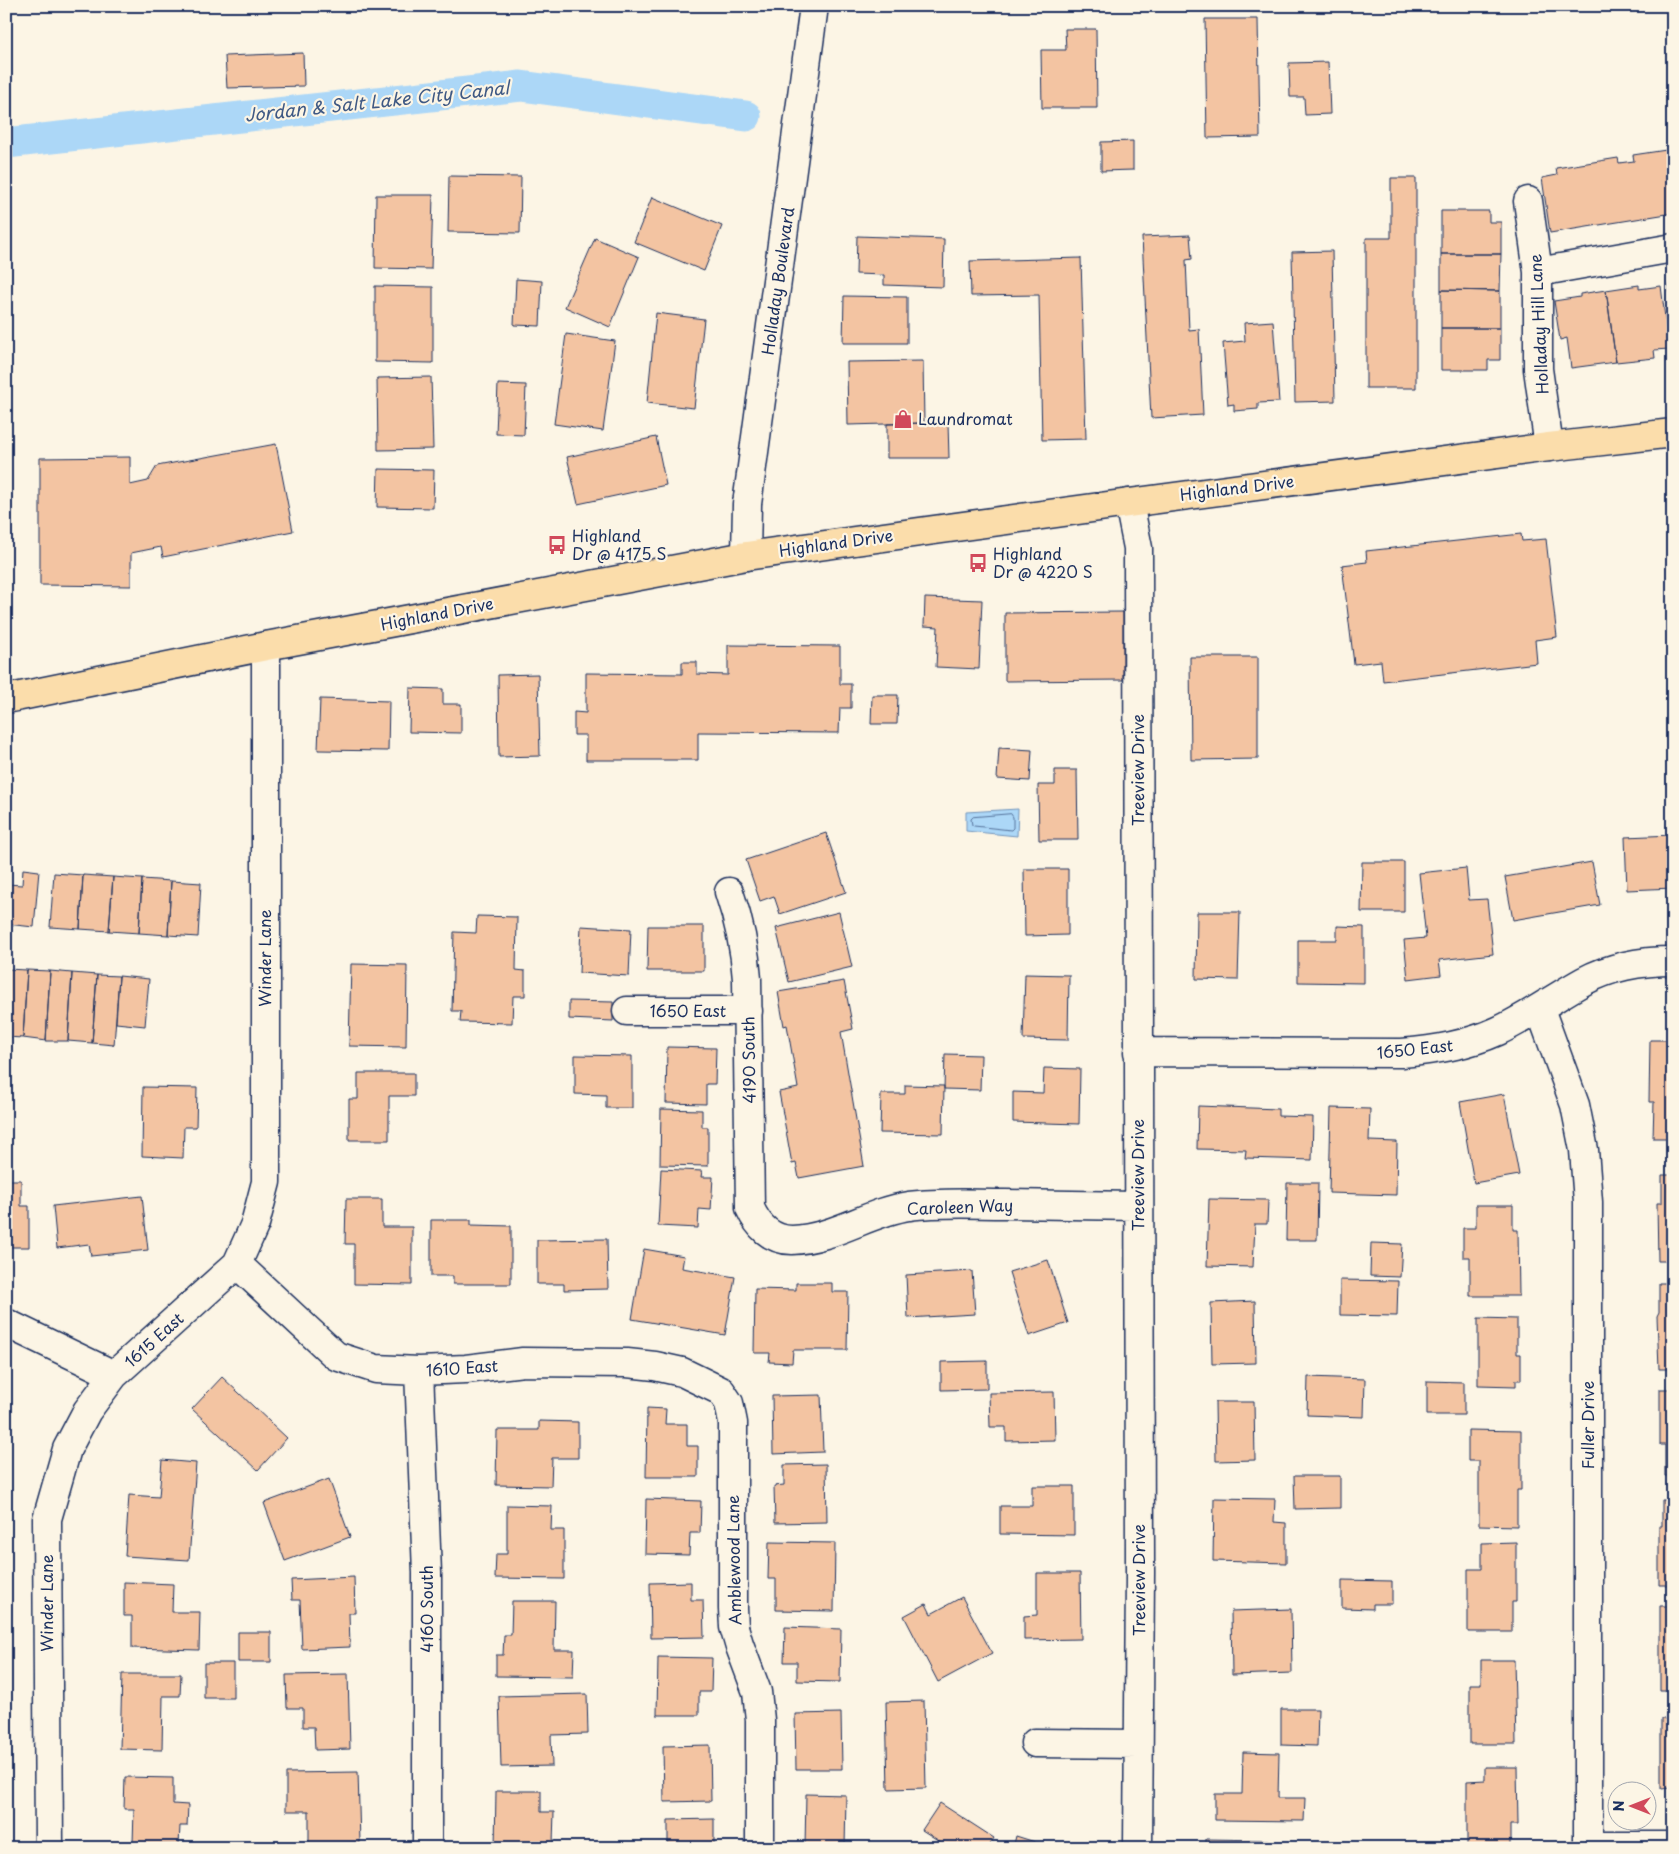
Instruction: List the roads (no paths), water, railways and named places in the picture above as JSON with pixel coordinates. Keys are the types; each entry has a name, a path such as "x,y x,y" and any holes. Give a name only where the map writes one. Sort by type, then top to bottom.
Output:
{"main road":[{"name":"Highland Drive","path":"6,699 266,646 746,556 1129,502 1550,447 1673,433"}],"street":[{"name":"Holladay Boulevard","path":"746,556 747,504 814,6"},
{"name":"Holladay Hill Lane","path":"1528,201 1538,272 1538,369 1550,447"},
{"path":"1538,272 1673,248"},
{"name":"Treeview Drive","path":"1129,502 1138,548 1140,1563 1138,1848"},
{"name":"Winder Lane","path":"237,1264 255,1224 266,1182 266,646"},
{"name":"4190 South","path":"729,892 739,918 744,946 748,1011 749,1194 750,1208 754,1218 761,1227"},
{"name":"1650 East","path":"1138,1052 1402,1053 1443,1049 1498,1031 1540,1009 1585,980 1624,966 1673,961"},
{"name":"Fuller Drive","path":"1540,1009 1575,1104 1584,1150 1588,1202 1588,1847"},
{"name":"1650 East","path":"627,1012 748,1011"},
{"name":"Caroleen Way","path":"761,1227 776,1238 792,1240 823,1234 882,1212 908,1206 946,1204 1138,1206"},
{"name":"1610 East","path":"237,1264 336,1356 376,1369 419,1371 466,1369 523,1362 627,1364 655,1366 682,1372 721,1392"},
{"name":"1615 East","path":"6,1323 114,1375 237,1264"},
{"name":"4160 South","path":"419,1371 427,1573 427,1848"},
{"name":"Winder Lane","path":"49,1848 47,1519 67,1449 87,1410 114,1375"},
{"name":"Amblewood Lane","path":"721,1392 729,1403 733,1423 734,1627 757,1692 760,1720 760,1848"},
{"path":"1035,1744 1138,1744"},
{"path":"1588,1847 1673,1846"}],"water":[{"path":"1018,809 1017,836 966,831 966,812"}],"waterway":[{"name":"Jordan & Salt Lake City Canal","path":"6,143 521,86 746,116"}],"place":[{"name":"Laundromat","path":"903,419"},
{"name":"Highland Dr @ 4175 S","path":"557,545"},
{"name":"Highland Dr @ 4220 S","path":"978,563"}]}
